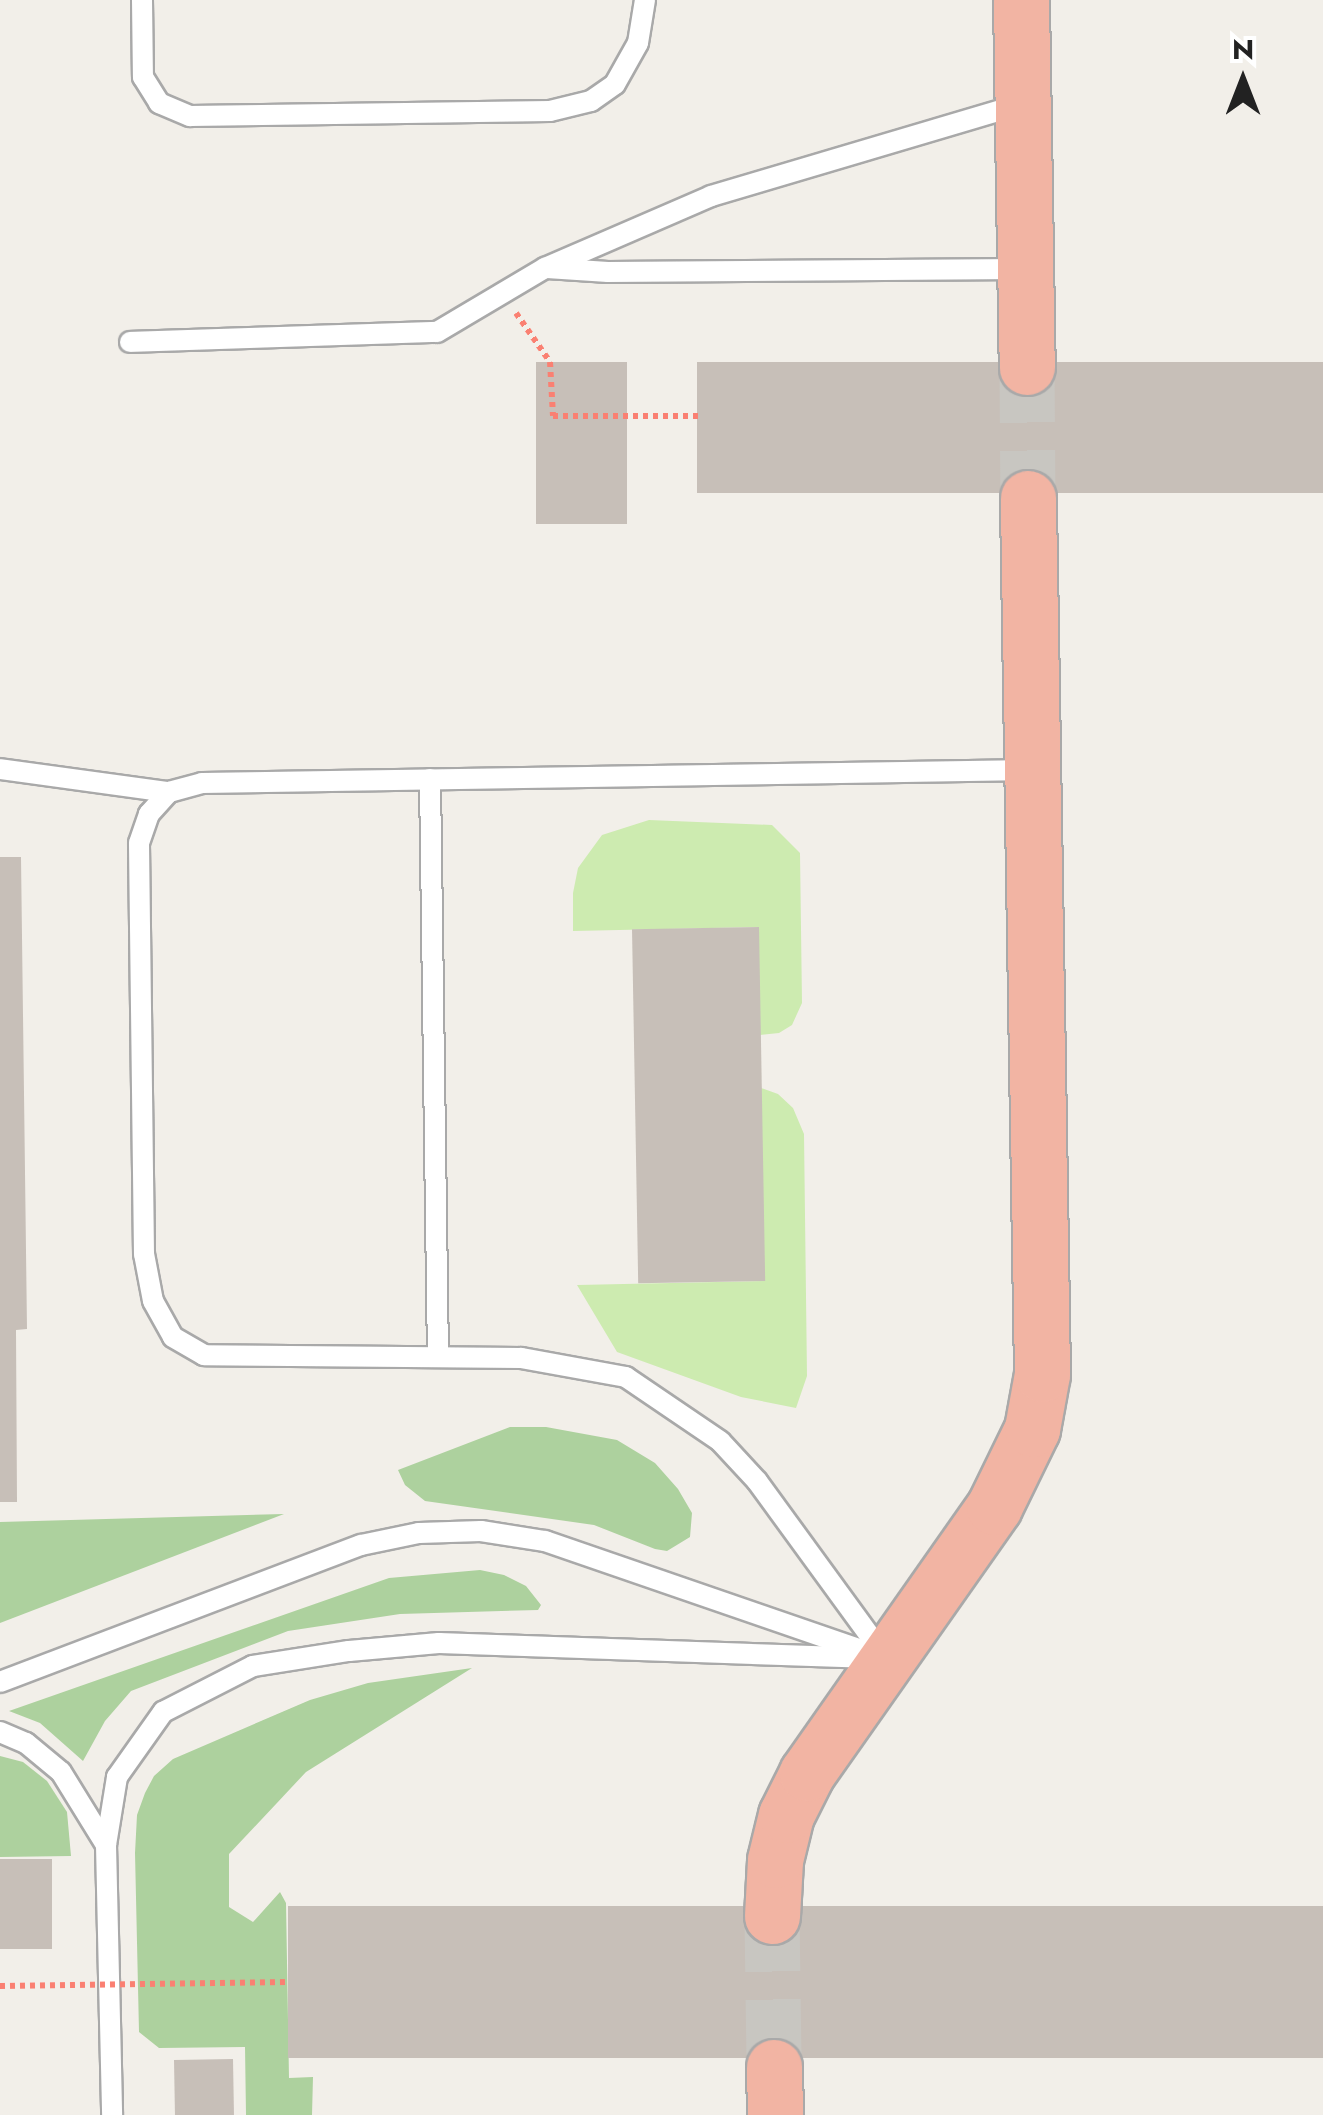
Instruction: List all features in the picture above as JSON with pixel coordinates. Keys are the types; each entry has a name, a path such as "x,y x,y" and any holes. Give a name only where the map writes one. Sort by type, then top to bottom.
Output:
{"highway":[{"path":"1021,0 1027,367"},
{"path":"772,1916 775,1860 786,1814 807,1773 1015,1470 1032,1429 1042,1374 1028,498"}],"lane":[{"path":"142,0 142,76 159,103 190,116 550,112 578,105 615,84 638,44 646,0"},
{"path":"130,342 436,332 544,268 712,196 1023,103"},
{"path":"544,268 608,272 1026,270"},
{"path":"0,769 169,792 202,783 242,780 1034,770"},
{"path":"430,779 438,1357"},
{"path":"169,792 149,814 138,842 144,1254 152,1301 173,1337 204,1355 520,1358 626,1377 670,1403 720,1441 757,1481 887,1659"},
{"path":"0,1682 361,1544 419,1533 481,1531 544,1541 887,1659"},
{"path":"112,2115 106,1845 117,1777 163,1712 253,1666 349,1651 458,1643 887,1659"},
{"path":"0,1732 26,1743 61,1772 106,1845"}],"path":[{"path":"502,293 550,362 553,416 698,416"},
{"path":"0,1986 289,1982"}],"green space":[{"path":"649,820 772,825 800,853 802,1003 792,1025 779,1033 760,1035 758,927 573,931 573,893 578,868 602,835"},
{"path":"761,1088 778,1094 793,1108 804,1134 807,1376 796,1408 741,1397 617,1352 577,1285 764,1281"},
{"path":"510,1427 546,1427 617,1440 655,1463 678,1489 692,1513 690,1537 667,1551 594,1525 425,1501 405,1485 398,1470"},
{"path":"284,1514 0,1623 0,1522"},
{"path":"480,1570 504,1575 526,1586 541,1605 538,1610 400,1614 288,1631 131,1691 105,1721 83,1761 40,1723 9,1711 389,1578"},
{"path":"472,1668 306,1772 229,1854 229,1907 253,1922 280,1892 286,1903 289,2078 313,2077 312,2115 246,2115 245,2047 159,2048 139,2032 135,1853 137,1815 145,1793 154,1776 173,1759 310,1700 368,1683"},
{"path":"0,1756 23,1762 47,1781 67,1812 71,1856 0,1857"}],"building":[{"path":"536,362 627,362 627,524 536,524"},
{"path":"697,362 1323,362 1323,493 697,493"},
{"path":"0,857 21,857 27,1329 16,1330 17,1502 0,1502"},
{"path":"759,927 765,1281 638,1283 632,929"},
{"path":"0,1859 52,1859 52,1949 0,1949"},
{"path":"288,1906 1323,1906 1323,2058 288,2058"},
{"path":"233,2059 234,2115 175,2115 174,2060"}],"tunnel":[{"path":"1027,367 1028,498"},
{"path":"772,1916 774,2067"}]}
